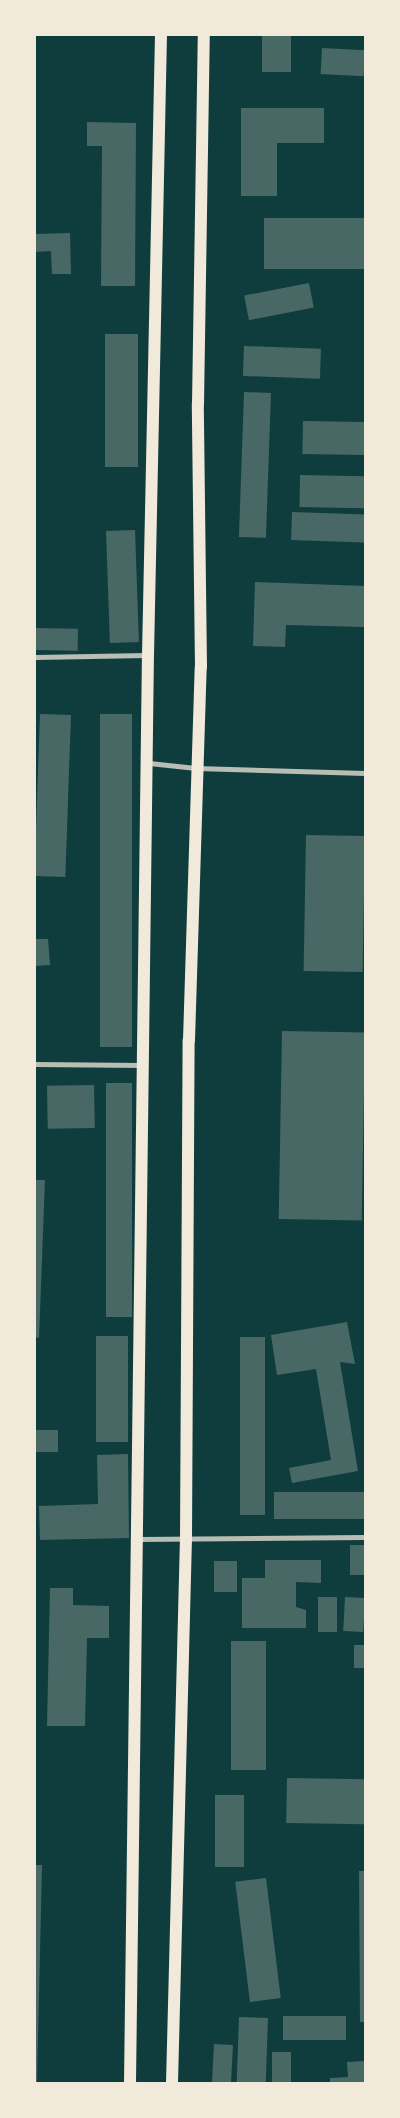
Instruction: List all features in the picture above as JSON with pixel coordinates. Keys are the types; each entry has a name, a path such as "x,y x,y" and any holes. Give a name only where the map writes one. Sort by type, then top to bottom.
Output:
{"main road":[{"path":"130,2083 149,763 148,654 160,35"},
{"path":"172,2083 186,1539 189,1040 196,768 201,667 198,404 204,35"}],"street":[{"path":"35,657 148,654"},
{"path":"149,763 196,768 365,773"},
{"path":"35,1064 144,1065"},
{"path":"139,1539 365,1537"}],"building":[{"path":"262,35 291,35 291,72 262,72"},
{"path":"322,48 365,50 364,76 321,74"},
{"path":"241,108 324,108 324,143 277,143 277,196 241,196"},
{"path":"87,122 136,123 135,286 101,286 102,146 87,146"},
{"path":"264,218 365,218 365,269 264,269"},
{"path":"70,233 71,274 52,274 51,251 35,252 35,234"},
{"path":"309,283 314,308 249,320 244,296"},
{"path":"105,334 138,334 138,467 105,467"},
{"path":"244,346 321,349 320,379 243,376"},
{"path":"244,392 271,393 266,538 239,537"},
{"path":"303,421 365,422 364,455 302,454"},
{"path":"300,475 365,476 364,508 299,507"},
{"path":"292,512 365,515 364,543 291,540"},
{"path":"135,530 139,642 110,643 106,531"},
{"path":"255,582 365,586 365,627 286,625 285,647 253,646"},
{"path":"35,628 78,629 78,651 35,650"},
{"path":"40,714 71,715 65,877 35,876"},
{"path":"100,714 132,714 132,1047 100,1047"},
{"path":"306,835 365,836 363,972 304,971"},
{"path":"35,939 48,939 50,965 35,966"},
{"path":"282,1031 365,1032 362,1220 279,1219"},
{"path":"106,1083 132,1083 132,1317 106,1317"},
{"path":"94,1085 95,1128 48,1129 47,1086"},
{"path":"35,1180 45,1180 39,1338 35,1337"},
{"path":"347,1322 355,1364 340,1362 358,1471 292,1483 289,1468 331,1460 316,1369 277,1375 271,1335"},
{"path":"96,1336 128,1336 128,1442 96,1442"},
{"path":"240,1337 265,1337 265,1515 240,1515"},
{"path":"35,1430 58,1430 58,1452 35,1452"},
{"path":"128,1454 129,1538 40,1540 39,1506 98,1504 97,1455"},
{"path":"274,1492 365,1492 365,1519 274,1519"},
{"path":"350,1545 365,1545 365,1575 350,1575"},
{"path":"265,1560 321,1560 321,1583 296,1582 296,1607 306,1610 306,1628 242,1628 242,1578 265,1578"},
{"path":"214,1561 237,1561 237,1592 214,1592"},
{"path":"50,1588 73,1588 73,1605 109,1606 109,1638 87,1638 85,1726 47,1726"},
{"path":"318,1597 337,1597 337,1632 318,1632"},
{"path":"345,1597 365,1598 363,1632 343,1631"},
{"path":"231,1641 266,1641 266,1770 231,1770"},
{"path":"354,1645 365,1645 365,1668 354,1668"},
{"path":"287,1778 365,1779 364,1824 286,1823"},
{"path":"215,1795 244,1795 244,1867 215,1867"},
{"path":"35,1865 42,1865 37,2083 35,2083"},
{"path":"359,1871 365,1871 365,2022 360,2022"},
{"path":"266,1878 281,1998 250,2002 235,1882"},
{"path":"283,2016 346,2016 346,2040 283,2040"},
{"path":"239,2017 268,2018 266,2083 237,2083"},
{"path":"214,2044 233,2045 231,2083 212,2083"},
{"path":"272,2052 291,2052 291,2083 272,2083"},
{"path":"365,2061 365,2083 330,2083 330,2078 348,2077 347,2062"}]}
